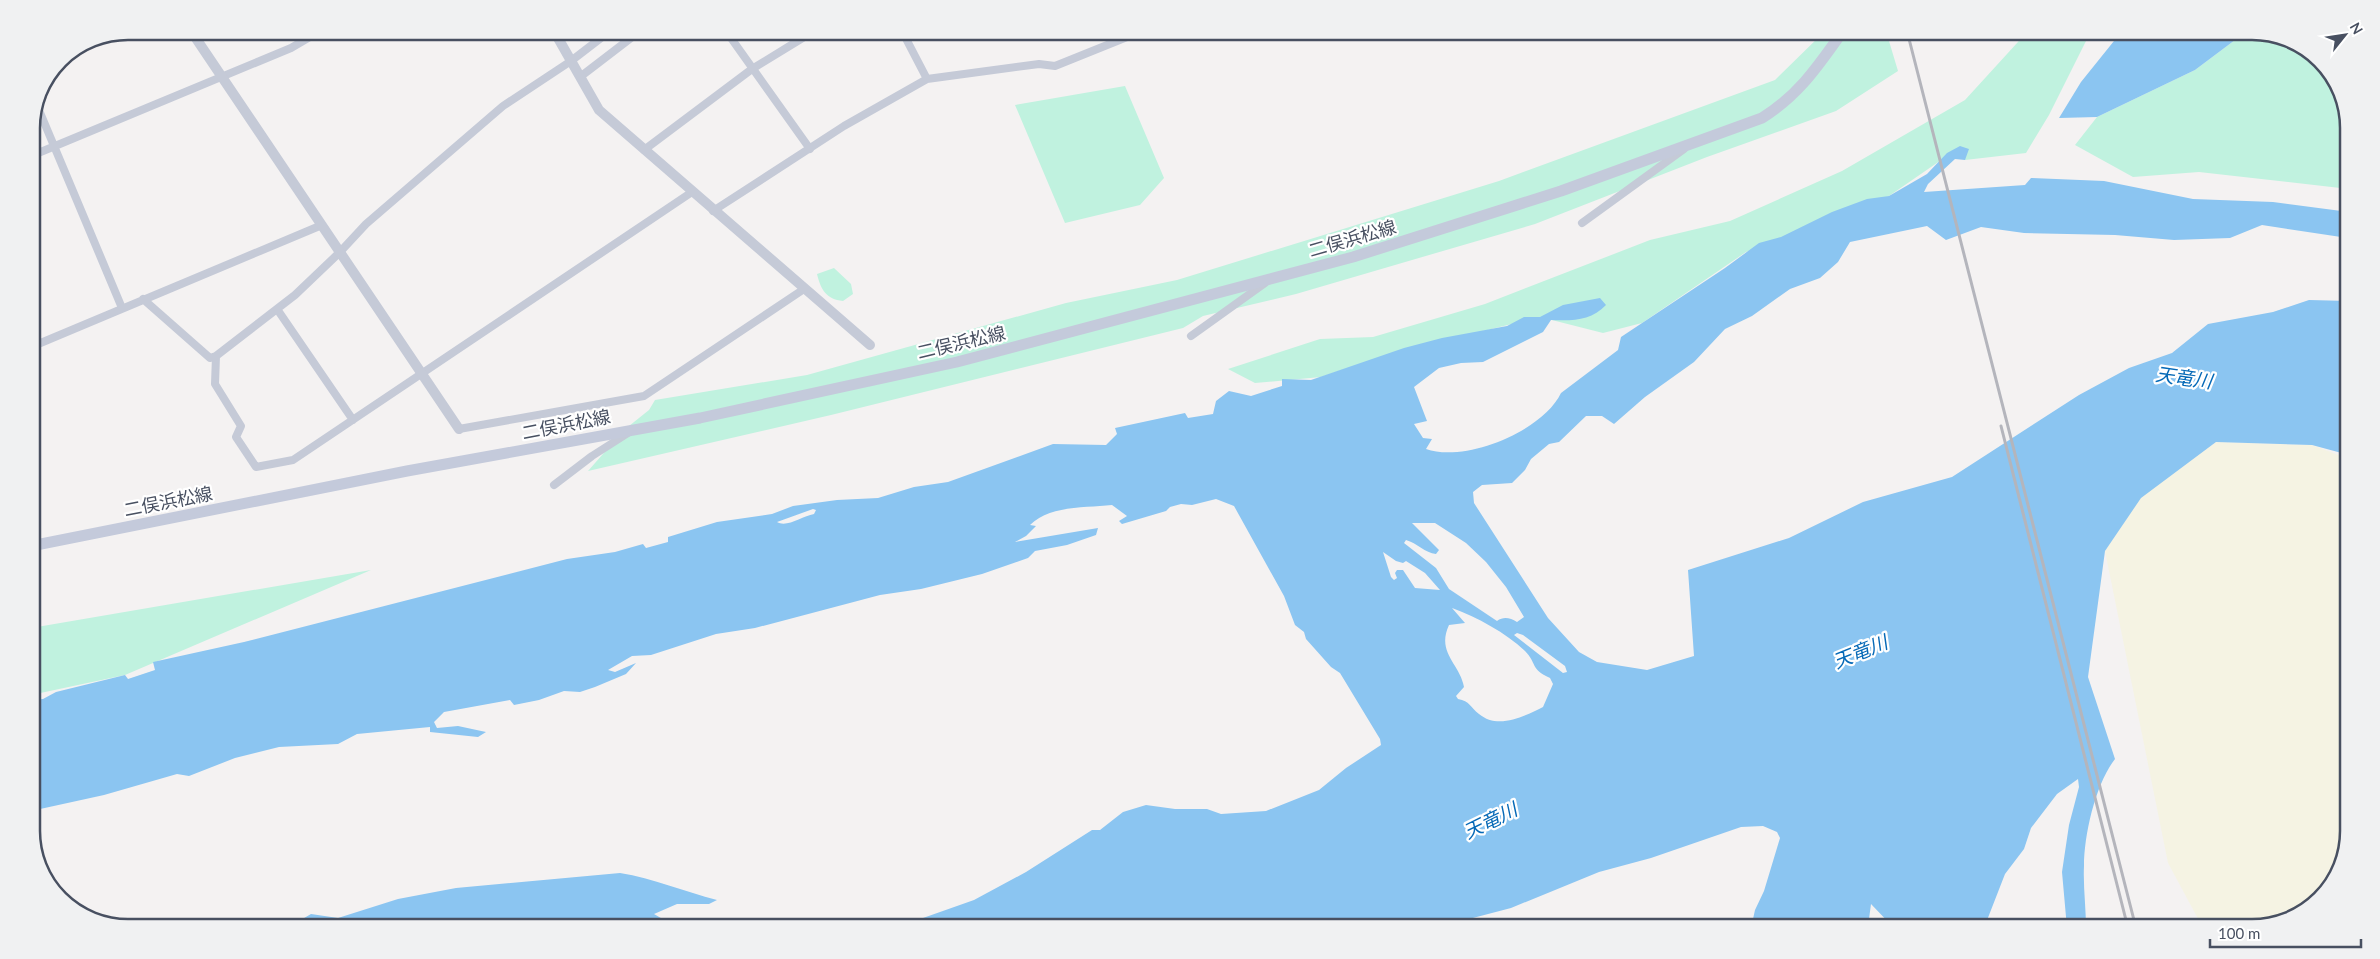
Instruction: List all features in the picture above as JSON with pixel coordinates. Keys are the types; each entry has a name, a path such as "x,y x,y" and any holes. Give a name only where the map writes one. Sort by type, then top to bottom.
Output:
{"main road":[{"name":"二俣浜松線","path":"40,544 636,428 700,418 957,362 1353,257 1505,209 1689,146 1762,118 1781,106 1803,86 1836,40"}],"street":[{"path":"198,40 459,429 644,396 804,289"},
{"path":"40,152 291,48 305,40"},
{"path":"559,40 599,110 870,345"},
{"path":"143,300 210,358 216,356 295,295 366,224 504,106 570,62 597,40"},
{"path":"580,76 628,40"},
{"path":"732,40 810,149"},
{"path":"644,150 752,69 799,40"},
{"path":"907,40 927,79"},
{"path":"713,210 844,126 927,79 1039,64 1055,66 1120,40"},
{"path":"41,115 122,308"},
{"path":"1582,223 1689,146"},
{"path":"216,356 215,384 241,426 236,437 256,467 293,460 692,192"},
{"path":"40,344 322,225"},
{"path":"1191,336 1270,279"},
{"path":"276,309 353,420"},
{"path":"554,485 592,456 636,428"}],"green space":[{"path":"1816,40 1889,40 1898,71 1836,111 1707,157 1535,224 1296,294 1203,316 1183,328 831,415 588,471 624,430 649,410 655,400 807,375 1066,303 1177,280 1499,181 1775,80"},
{"path":"2020,40 2086,40 2049,115 2026,153 1965,160 1960,147 1889,196 1746,252 1642,323 1603,333 1540,317 1390,354 1321,377 1255,383 1228,369 1320,339 1373,337 1485,304 1650,240 1730,221 1842,171 1965,100"},
{"path":"2235,40 2264,41 2280,45 2291,49 2310,62 2322,74 2331,89 2338,111 2340,122 2340,188 2199,172 2133,177 2075,145 2097,117 2195,70"},
{"path":"1125,86 1164,178 1140,205 1065,223 1015,105"},
{"path":"834,268 851,284 853,294 843,301 832,298 825,293 820,285 817,274"},
{"path":"371,570 125,675 40,693 40,626"}],"sand":[{"path":"2216,442 2312,445 2340,456 2339,843 2331,870 2322,885 2301,904 2280,914 2252,919 2198,919 2168,863 2105,551 2141,497"}],"water":[{"path":"2115,40 2235,40 2195,70 2097,117 2059,118 2081,82"},
{"name":"天竜川","path":"1960,146 1969,149 1965,160 1955,159 1928,184 1924,192 2025,185 2031,178 2104,181 2193,199 2273,202 2340,211 2340,237 2262,225 2230,238 2174,240 2115,235 2024,233 1981,227 1946,240 1927,226 1850,242 1838,262 1820,278 1790,289 1752,316 1725,329 1694,362 1645,397 1614,424 1602,416 1586,416 1559,442 1549,444 1531,459 1525,470 1512,483 1482,485 1473,492 1474,503 1548,618 1579,652 1597,662 1647,670 1694,656 1688,570 1789,538 1863,502 1952,477 2079,395 2129,368 2172,353 2208,324 2273,312 2309,300 2340,301 2340,453 2312,445 2216,442 2141,498 2105,551 2088,677 2115,759 2102,781 2092,810 2086,839 2084,874 2086,919 2066,919 2062,872 2069,825 2079,787 2078,779 2057,794 2031,828 2024,849 2005,874 1988,919 1885,919 1871,904 1869,919 1753,919 1764,891 1780,838 1777,832 1763,826 1741,827 1651,858 1599,872 1511,908 1469,919 920,919 974,900 1026,872 1092,830 1100,830 1123,812 1146,805 1175,809 1207,809 1221,814 1266,811 1319,790 1346,768 1381,745 1380,739 1340,673 1331,667 1306,639 1304,632 1295,625 1284,596 1234,506 1216,499 1192,505 1181,504 1170,507 1166,511 1122,524 1119,521 1127,516 1112,505 1080,507 1058,511 1038,519 1030,525 1036,526 1026,536 1015,542 1098,528 1096,535 1067,545 1035,551 1028,558 982,574 921,589 880,595 755,628 716,634 651,655 632,656 608,670 615,672 636,663 626,674 580,692 564,691 539,700 514,705 510,700 444,712 434,722 437,728 458,726 486,732 478,737 430,732 430,727 357,734 338,744 279,747 235,758 189,776 177,774 104,795 40,809 40,699 56,692 125,675 128,679 155,670 153,662 244,642 567,559 615,552 643,544 646,548 668,542 668,537 717,522 772,514 793,506 837,500 878,498 914,487 948,482 1053,444 1106,445 1117,434 1115,428 1185,413 1188,418 1213,414 1216,401 1229,391 1251,396 1282,386 1282,379 1311,380 1404,348 1442,338 1507,326 1524,317 1540,317 1563,305 1600,298 1606,305 1588,317 1574,320 1551,320 1543,332 1483,362 1461,363 1439,368 1414,387 1427,421 1414,424 1423,438 1432,439 1426,449 1442,452 1461,452 1501,441 1538,420 1552,407 1561,393 1618,350 1621,337 1725,268 1759,243 1781,237 1832,212 1867,199 1889,196 1927,174 1947,153","holes":["813,509 816,510 814,514 790,523 777,522","1412,523 1435,523 1466,543 1486,562 1506,587 1524,617 1517,622 1507,618 1497,621 1449,589 1436,568 1404,543 1406,540 1410,541 1436,554 1439,550","1383,552 1396,561 1403,563 1406,561 1425,573 1440,590 1415,588 1403,570 1397,570 1395,573 1397,578 1394,580 1391,577","1452,608 1491,626 1529,655 1536,669 1550,678 1553,684 1543,707 1511,720 1494,721 1486,719 1468,703 1458,699 1456,696 1464,687 1445,643 1449,625 1465,623","1517,633 1523,635 1565,666 1567,672 1563,673 1514,635"]},
{"path":"620,873 645,878 717,900 709,904 677,904 654,914 663,919 302,919 311,914 338,918 398,899 456,888"}],"railway":[{"path":"1909,40 2134,919"},
{"path":"2001,426 2126,919"}]}
